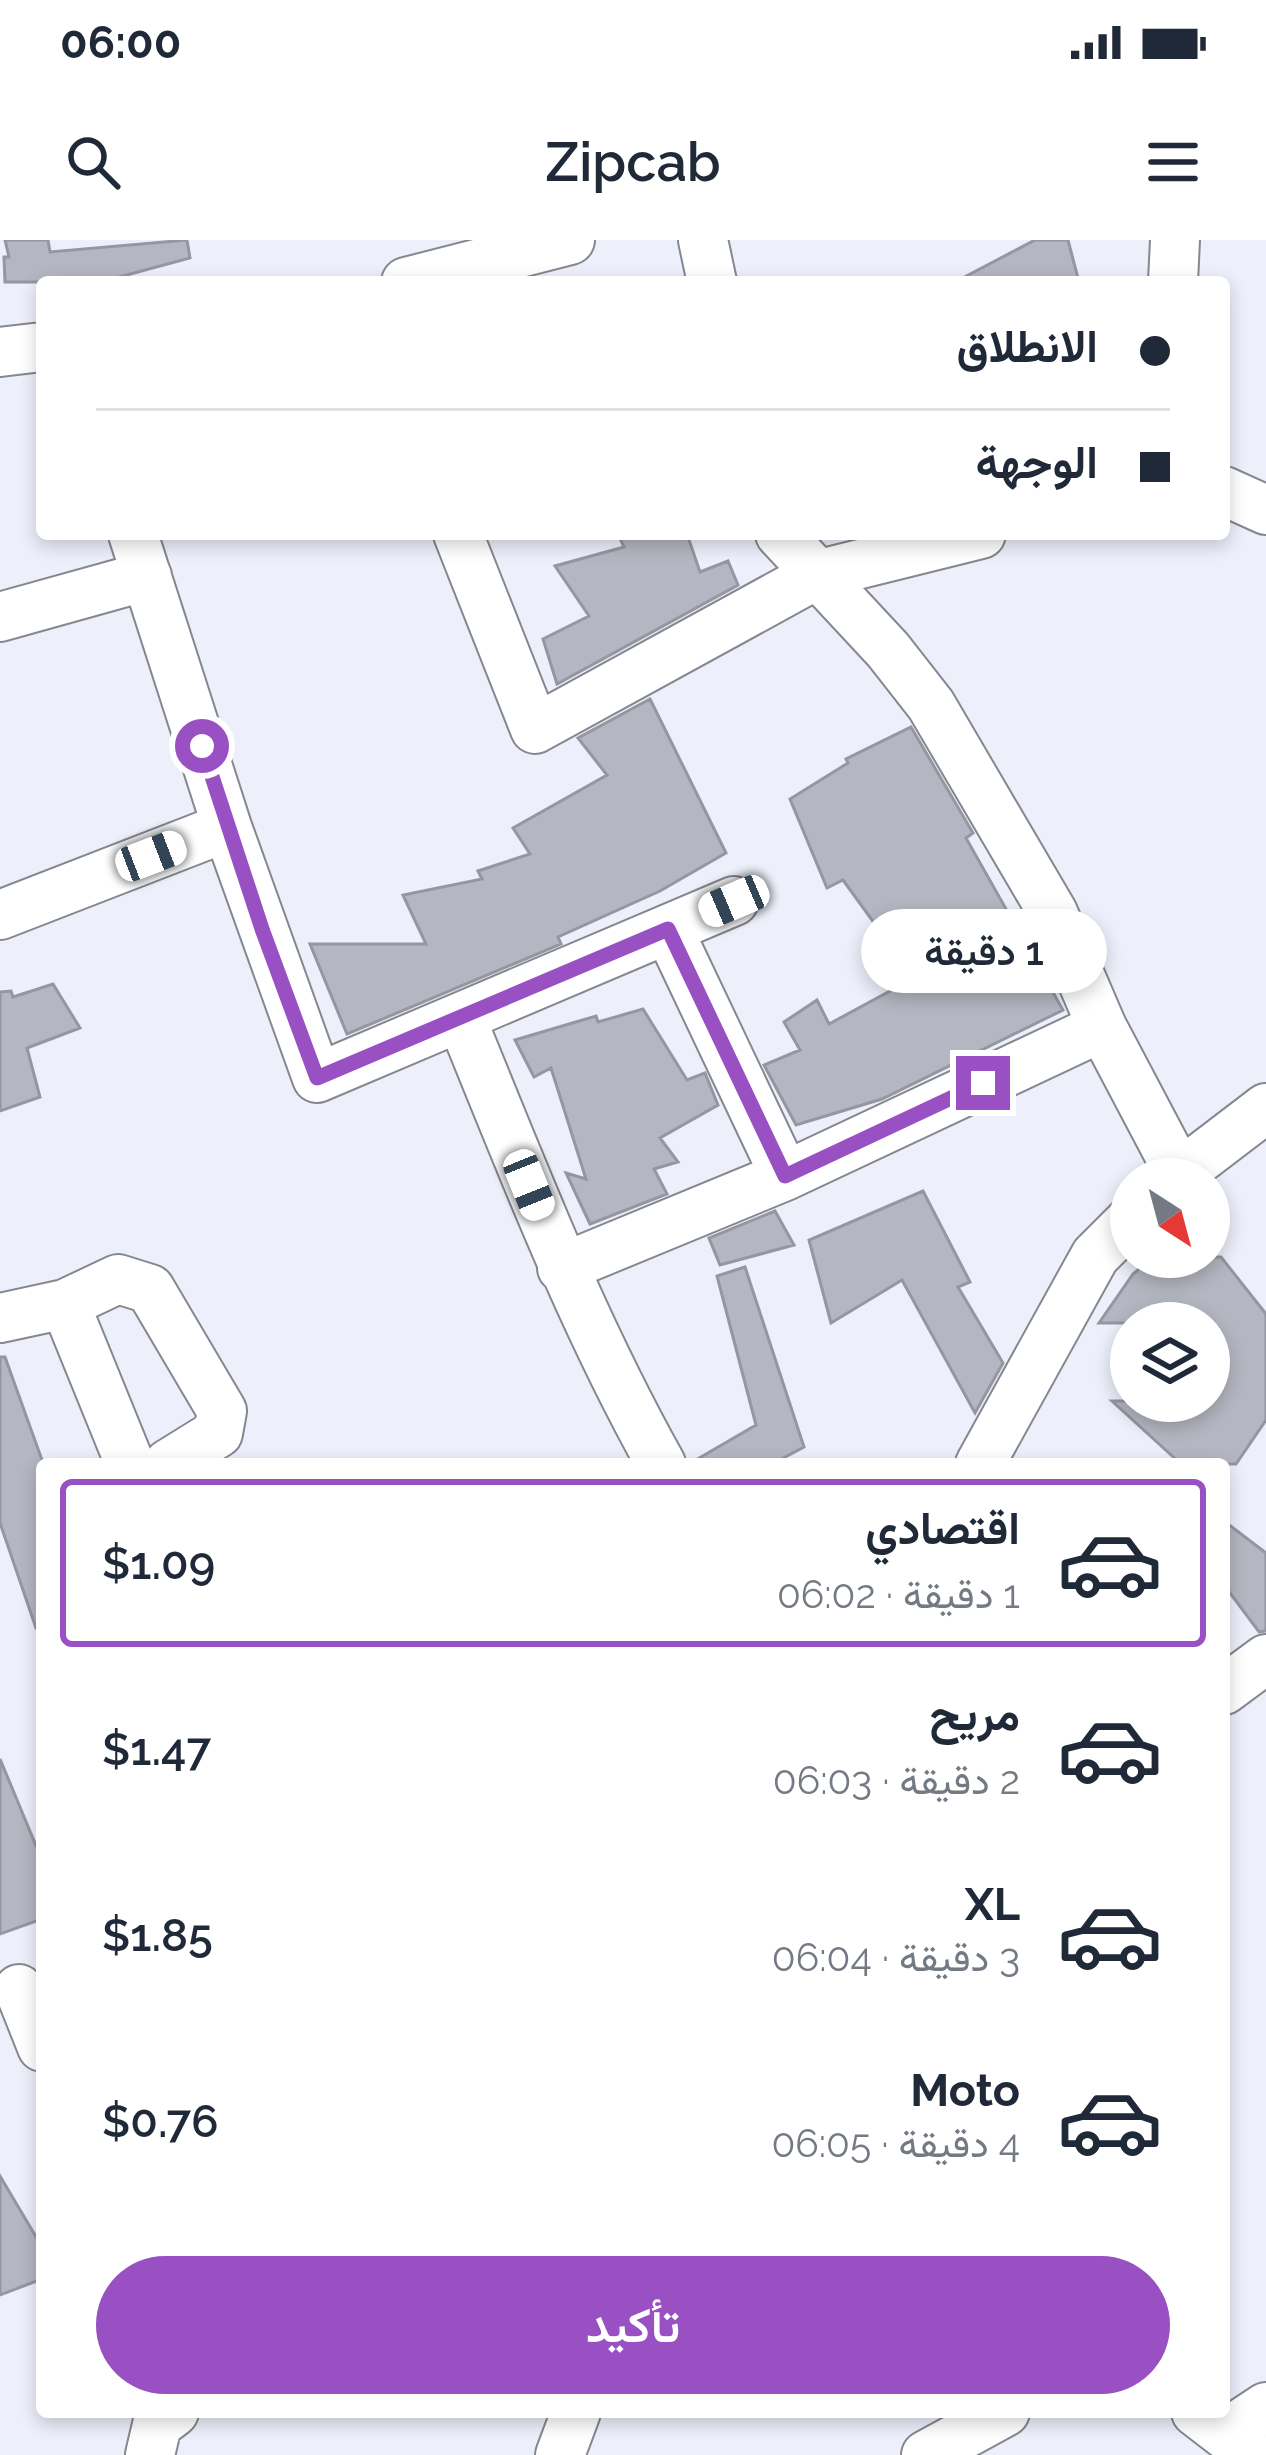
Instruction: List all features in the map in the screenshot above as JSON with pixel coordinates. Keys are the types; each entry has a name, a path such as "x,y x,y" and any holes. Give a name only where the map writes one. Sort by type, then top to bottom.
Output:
{"street":[{"path":"429,276 570,240"},
{"path":"703,240 711,276"},
{"path":"1173,276 1175,240"},
{"path":"0,352 36,348"},
{"path":"1230,494 1266,510"},
{"path":"460,540 535,729 815,575 957,540"},
{"path":"785,540 888,650 931,705 1053,913 1102,1027 1167,1158"},
{"path":"0,616 140,555 227,827 317,1078 734,901"},
{"path":"0,915 227,827"},
{"path":"668,929 785,1176"},
{"path":"461,1018 562,1268 609,1370 658,1458"},
{"path":"562,1268 785,1176 1102,1027"},
{"path":"1200,1158 1266,1108"},
{"path":"983,1458 1095,1256 1110,1241"},
{"path":"0,1318 65,1304 118,1279 150,1289 222,1411 218,1433 178,1458"},
{"path":"65,1304 128,1458"},
{"path":"1230,1686 1266,1659"},
{"path":"20,1989 36,2032"},
{"path":"1224,2434 1266,2407"},
{"path":"560,2455 573,2418"},
{"path":"926,2455 994,2418"}],"building":[{"path":"5,240 48,240 50,252 187,240 190,258 123,276 36,276 36,282 5,282 4,257 9,257"},
{"path":"1035,240 1068,240 1077,276 966,276"},
{"path":"621,540 689,540 700,572 728,561 738,585 557,684 543,639 589,616 555,566 624,547"},
{"path":"650,699 726,853 660,891 558,937 561,944 347,1034 310,944 426,944 403,895 482,879 478,871 530,854 513,828 607,775 578,738"},
{"path":"911,727 973,833 966,838 1063,1010 882,1099 796,1125 764,1065 800,1050 784,1022 817,1000 829,1024 914,978 843,880 827,888 790,799 848,763 846,759"},
{"path":"53,984 80,1028 27,1048 40,1097 0,1111 0,992 11,991 13,997"},
{"path":"643,1009 687,1080 705,1073 718,1105 660,1138 678,1162 654,1169 667,1194 590,1224 566,1173 586,1179 551,1068 534,1077 515,1040 596,1016 598,1022"},
{"path":"923,1191 970,1282 958,1287 1003,1363 975,1413 902,1280 831,1323 809,1240"},
{"path":"775,1211 794,1245 720,1265 709,1238"},
{"path":"745,1267 804,1447 783,1458 699,1458 756,1425 717,1276"},
{"path":"1230,1268 1266,1314 1266,1420 1236,1464 1230,1464 1230,1458 1174,1458 1135,1422 1230,1422 1230,1302 1114,1302 1130,1278 1230,1278"},
{"path":"0,1357 5,1357 41,1458 36,1458 36,1628 0,1523"},
{"path":"1230,1526 1266,1553 1266,1631 1259,1632 1230,1593"},
{"path":"0,1759 36,1846 36,1921 0,1934"},
{"path":"0,2176 36,2237 36,2281 0,2295"}],"route":[{"path":"202,746 317,1078 668,929 785,1176 983,1083"}]}
